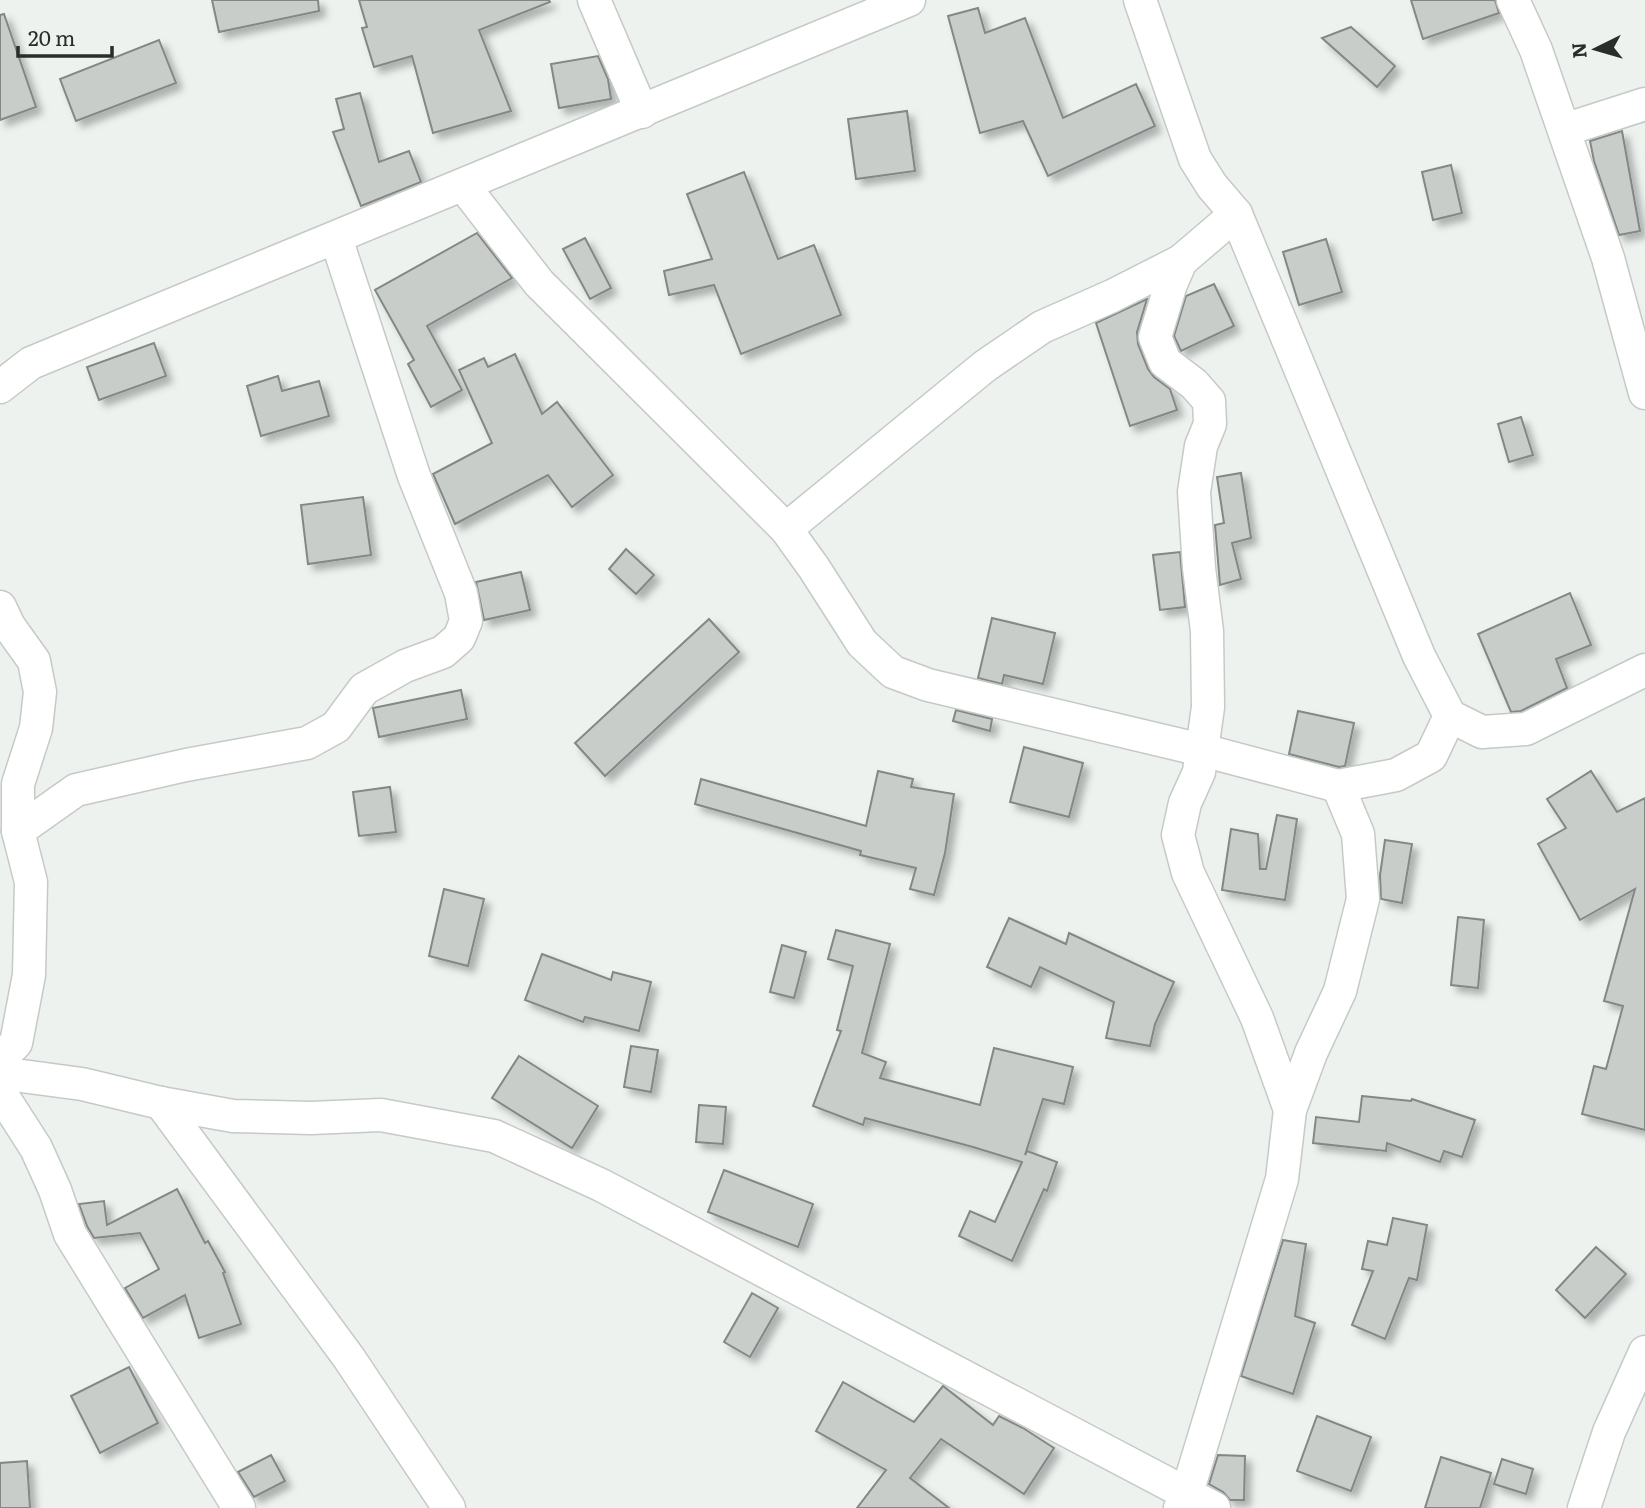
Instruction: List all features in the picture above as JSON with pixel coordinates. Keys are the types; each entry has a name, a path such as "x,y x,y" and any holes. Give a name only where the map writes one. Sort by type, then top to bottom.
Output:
{"street":[{"path":"594,0 642,112"},
{"path":"0,387 31,363 909,0"},
{"path":"1140,0 1195,159 1212,186 1236,214 1419,656 1450,716 1482,732 1526,729 1645,670"},
{"path":"1513,0 1536,50 1608,258 1645,393"},
{"path":"1564,130 1645,104"},
{"path":"463,185 539,283 786,528 862,643 893,672 928,685 1202,750 1338,786 1396,775 1432,755 1450,716"},
{"path":"786,528 985,366 1042,327 1181,261 1236,214"},
{"path":"18,831 76,790 186,765 307,743 336,727 364,690 405,666 443,652 460,638 466,621 461,593 414,476 336,238"},
{"path":"1181,261 1155,337 1165,362 1194,384 1209,401 1210,424 1201,446 1194,492 1207,631 1208,707 1199,772 1185,803 1178,835 1188,873 1257,1018 1290,1110"},
{"path":"0,607 9,626 34,661 40,692 36,728 18,784 18,831 31,882 29,975 16,1043 0,1059"},
{"path":"1183,1500 1282,1179 1290,1110 1311,1053 1340,991 1363,899 1358,834 1338,786"},
{"path":"0,1073 82,1084 161,1103 233,1116 311,1118 381,1115 494,1136 613,1191 1183,1500 1214,1508"},
{"path":"0,1092 36,1148 55,1190 70,1234 236,1507"},
{"path":"161,1103 349,1358 449,1508"},
{"path":"1584,1508 1609,1432 1645,1352"}],"building":[{"path":"212,0 318,0 319,11 219,32"},
{"path":"359,0 550,2 479,30 511,111 433,133 412,56 374,67 362,28 367,27"},
{"path":"1411,0 1495,0 1499,13 1423,39"},
{"path":"978,8 985,33 1025,18 1063,118 1136,84 1155,126 1048,176 1023,121 980,133 948,16"},
{"path":"4,14 36,107 0,120 0,15"},
{"path":"1351,27 1395,66 1377,87 1322,38"},
{"path":"159,40 176,83 76,121 60,79"},
{"path":"598,56 608,79 611,99 559,108 551,64"},
{"path":"360,93 379,162 409,151 421,182 361,206 333,132 344,129 336,99"},
{"path":"907,111 915,171 856,179 848,119"},
{"path":"1622,131 1640,231 1619,235 1590,141"},
{"path":"1451,165 1462,213 1433,220 1422,172"},
{"path":"744,172 778,259 814,245 841,315 741,354 714,285 669,295 664,271 712,259 687,194"},
{"path":"477,233 512,278 427,326 462,390 431,407 408,364 414,360 375,290"},
{"path":"585,238 611,288 590,299 563,249"},
{"path":"1326,239 1342,292 1299,305 1283,252"},
{"path":"1214,284 1234,326 1181,351 1174,336 1186,296"},
{"path":"1147,299 1137,332 1138,344 1148,369 1170,389 1177,410 1130,426 1096,323"},
{"path":"154,343 166,376 99,400 87,367"},
{"path":"515,354 542,414 557,402 613,475 572,507 548,475 455,524 433,474 492,443 459,370 484,358 488,367"},
{"path":"278,376 282,391 319,381 329,416 261,436 247,386"},
{"path":"1521,417 1533,455 1509,462 1498,424"},
{"path":"1241,473 1251,538 1232,543 1241,579 1220,585 1215,525 1224,523 1217,477"},
{"path":"363,497 371,555 308,564 301,505"},
{"path":"626,549 654,575 636,594 609,569"},
{"path":"1180,552 1185,607 1160,610 1153,555"},
{"path":"521,572 530,610 484,620 476,582"},
{"path":"1570,593 1591,645 1556,659 1567,688 1521,711 1511,712 1478,634"},
{"path":"992,618 1055,633 1043,684 1004,675 1002,684 978,678"},
{"path":"709,619 739,652 605,776 575,743"},
{"path":"461,690 467,719 379,737 373,708"},
{"path":"956,710 992,719 990,731 953,721"},
{"path":"1298,711 1354,723 1345,766 1339,767 1289,754"},
{"path":"1024,747 1083,763 1069,817 1010,802"},
{"path":"878,771 913,779 911,787 954,794 945,853 934,895 910,889 916,868 860,855 861,851 695,804 701,779 866,826"},
{"path":"1591,771 1617,812 1645,798 1645,1130 1582,1114 1594,1066 1606,1069 1623,1006 1604,1001 1635,889 1580,920 1538,844 1566,828 1547,799"},
{"path":"390,787 396,832 359,836 353,792"},
{"path":"1277,815 1297,819 1285,900 1222,890 1231,829 1258,834 1260,869 1266,869"},
{"path":"1385,840 1412,844 1402,903 1381,899 1380,875"},
{"path":"444,889 484,899 468,966 429,956"},
{"path":"1458,917 1484,920 1478,988 1451,985"},
{"path":"1009,918 1066,944 1069,933 1174,982 1155,1024 1150,1046 1106,1038 1114,1002 1040,967 1031,987 987,967"},
{"path":"836,930 890,944 862,1053 886,1062 880,1078 980,1105 994,1048 1073,1067 1064,1104 1043,1099 1025,1155 1027,1151 1057,1162 1047,1191 1044,1189 1012,1261 959,1236 970,1211 995,1222 1022,1162 865,1118 863,1125 813,1106 841,1031 837,1030 853,966 828,959"},
{"path":"782,945 806,952 794,998 770,992"},
{"path":"542,954 611,980 613,972 651,982 639,1031 585,1017 583,1022 525,1000"},
{"path":"631,1046 658,1050 651,1092 624,1087"},
{"path":"519,1056 598,1106 572,1148 492,1098"},
{"path":"1362,1096 1412,1099 1475,1120 1462,1157 1444,1151 1440,1162 1387,1143 1386,1151 1313,1143 1316,1117 1359,1122"},
{"path":"699,1105 726,1107 723,1144 696,1142"},
{"path":"724,1170 813,1204 798,1247 708,1212"},
{"path":"177,1189 205,1243 208,1241 225,1272 223,1273 241,1324 199,1338 185,1295 143,1318 125,1288 159,1269 140,1233 94,1238 79,1204 104,1201 107,1225"},
{"path":"1393,1218 1427,1225 1417,1280 1409,1278 1385,1339 1352,1325 1373,1271 1362,1269 1368,1241 1387,1245"},
{"path":"1283,1240 1306,1244 1295,1316 1315,1323 1293,1394 1241,1376"},
{"path":"1596,1247 1626,1274 1585,1318 1556,1290"},
{"path":"752,1293 778,1308 750,1357 724,1342"},
{"path":"129,1367 158,1423 100,1453 71,1396"},
{"path":"843,1382 914,1422 943,1386 993,1425 999,1416 1054,1448 1024,1494 941,1439 910,1478 949,1508 857,1508 886,1470 816,1431"},
{"path":"1317,1416 1371,1437 1351,1491 1297,1471"},
{"path":"271,1455 285,1481 254,1497 238,1472"},
{"path":"1218,1455 1245,1456 1244,1500 1230,1500 1223,1492 1209,1484"},
{"path":"1441,1457 1491,1473 1480,1508 1425,1508"},
{"path":"1502,1459 1533,1469 1526,1494 1494,1484"},
{"path":"27,1461 30,1508 0,1508 0,1463"}]}
